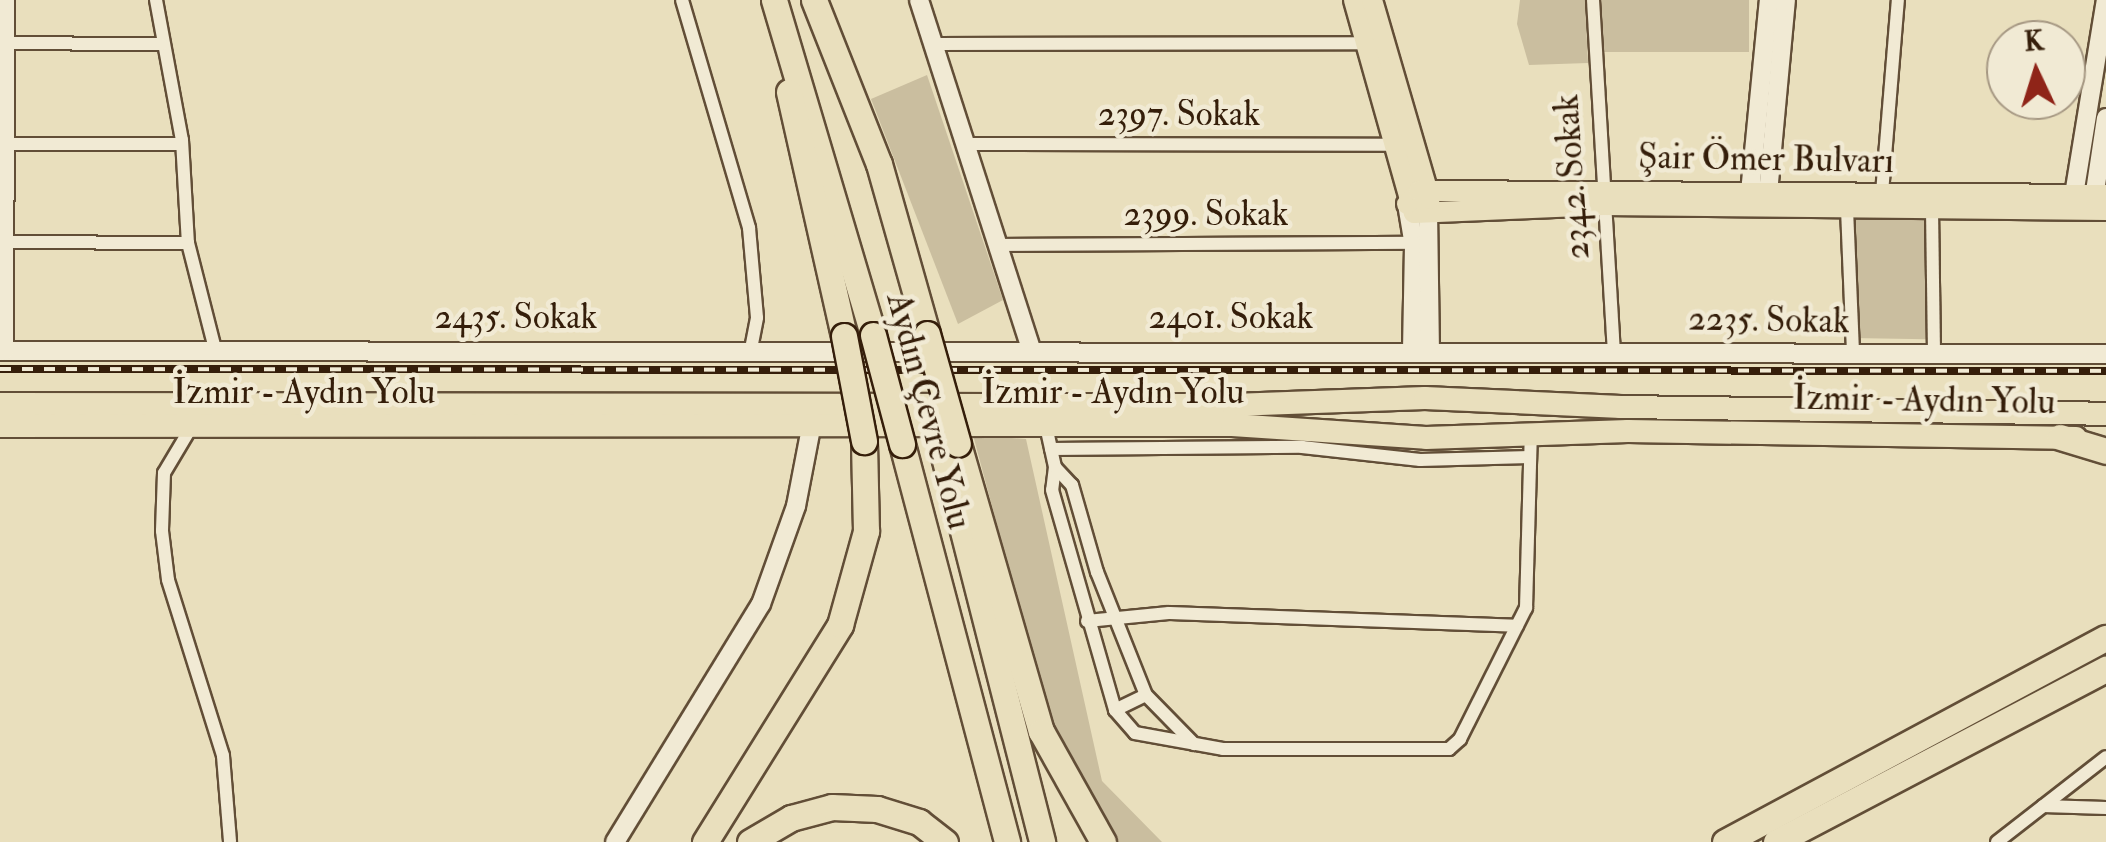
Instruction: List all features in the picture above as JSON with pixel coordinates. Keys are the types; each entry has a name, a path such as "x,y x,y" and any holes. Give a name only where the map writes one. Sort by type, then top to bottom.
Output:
{"highway":[{"path":"705,842 840,625 866,531 864,441 844,336 766,0"},
{"name":"Aydın Çevre Yolu","path":"774,0 873,336 1007,842"},
{"name":"Aydın Çevre Yolu","path":"812,0 919,334 949,443 1042,842"},
{"path":"1396,436 1399,398"},
{"path":"1442,398 1442,437"},
{"name":"İzmir - Aydın Yolu","path":"0,404 1234,404 1442,398 2106,414"},
{"name":"İzmir - Aydın Yolu","path":"0,426 810,428 1048,438 1232,425 1442,437 1531,432 2060,436 2106,442"},
{"path":"2060,436 2106,451"},
{"path":"949,443 1042,730 1103,842"},
{"path":"1725,842 2106,638"},
{"path":"1776,842 2106,669"},
{"path":"750,842 790,818 832,807 877,809 919,822 945,842"}],"main road":[{"path":"1354,0 1378,41 1420,202"},
{"path":"1372,0 1393,145 1420,202"},
{"name":"Şair Ömer Bulvarı","path":"1420,202 1602,197 1758,200 1882,194 2091,202"},
{"name":"Şair Ömer Bulvarı","path":"1758,200 1848,209 2091,202"}],"street":[{"path":"2,351 5,0"},
{"path":"156,0 182,144 188,243 215,349"},
{"path":"682,0 749,228 757,318 752,350"},
{"path":"919,0 1031,348"},
{"name":"2342. Sokak","path":"1592,0 1614,350"},
{"path":"1758,200 1769,0"},
{"path":"1758,200 1786,0"},
{"path":"1882,194 1898,0"},
{"path":"2091,202 2106,0"},
{"path":"936,44 1378,41"},
{"path":"2,43 161,44"},
{"path":"2091,202 2106,118"},
{"path":"2,144 182,144"},
{"name":"2397. Sokak","path":"965,144 1393,145"},
{"path":"1420,202 1414,243 1422,351"},
{"path":"1420,202 1422,351"},
{"path":"1848,209 1853,353"},
{"path":"1932,209 1934,354"},
{"path":"3,242 188,243"},
{"name":"2399. Sokak","path":"998,245 1414,243"},
{"name":"2435. Sokak","path":"2,351 1031,348"},
{"name":"2401. Sokak","path":"1031,348 1422,351"},
{"name":"2235. Sokak","path":"1422,351 2106,354"},
{"path":"192,426 164,473 162,531 168,580 223,756 230,842"},
{"path":"614,842 761,604 796,506 810,428"},
{"path":"1530,456 1455,461 1302,448 1048,438 1055,468 1052,490 1116,710 1135,733 1196,746 1449,749 1470,722 1526,608 1531,432"},
{"path":"1055,468 1072,486 1113,614 1146,695 1196,746"},
{"path":"1087,621 1113,614 1517,626"},
{"path":"1116,710 1146,695"},
{"path":"1997,842 2106,756"},
{"path":"2043,806 2106,808"}],"shaded area":[{"path":"1520,0 1585,0 1588,63 1529,65 1517,24"},
{"path":"1600,0 1749,0 1749,52 1600,52"},
{"path":"927,75 1003,300 958,324 871,99"},
{"path":"1853,219 1929,220 1927,339 1851,338"},
{"path":"973,435 1026,439 1102,781 1162,842 1116,842 1102,827 1051,727"}],"railway":[{"path":"0,369 2106,371"}]}
